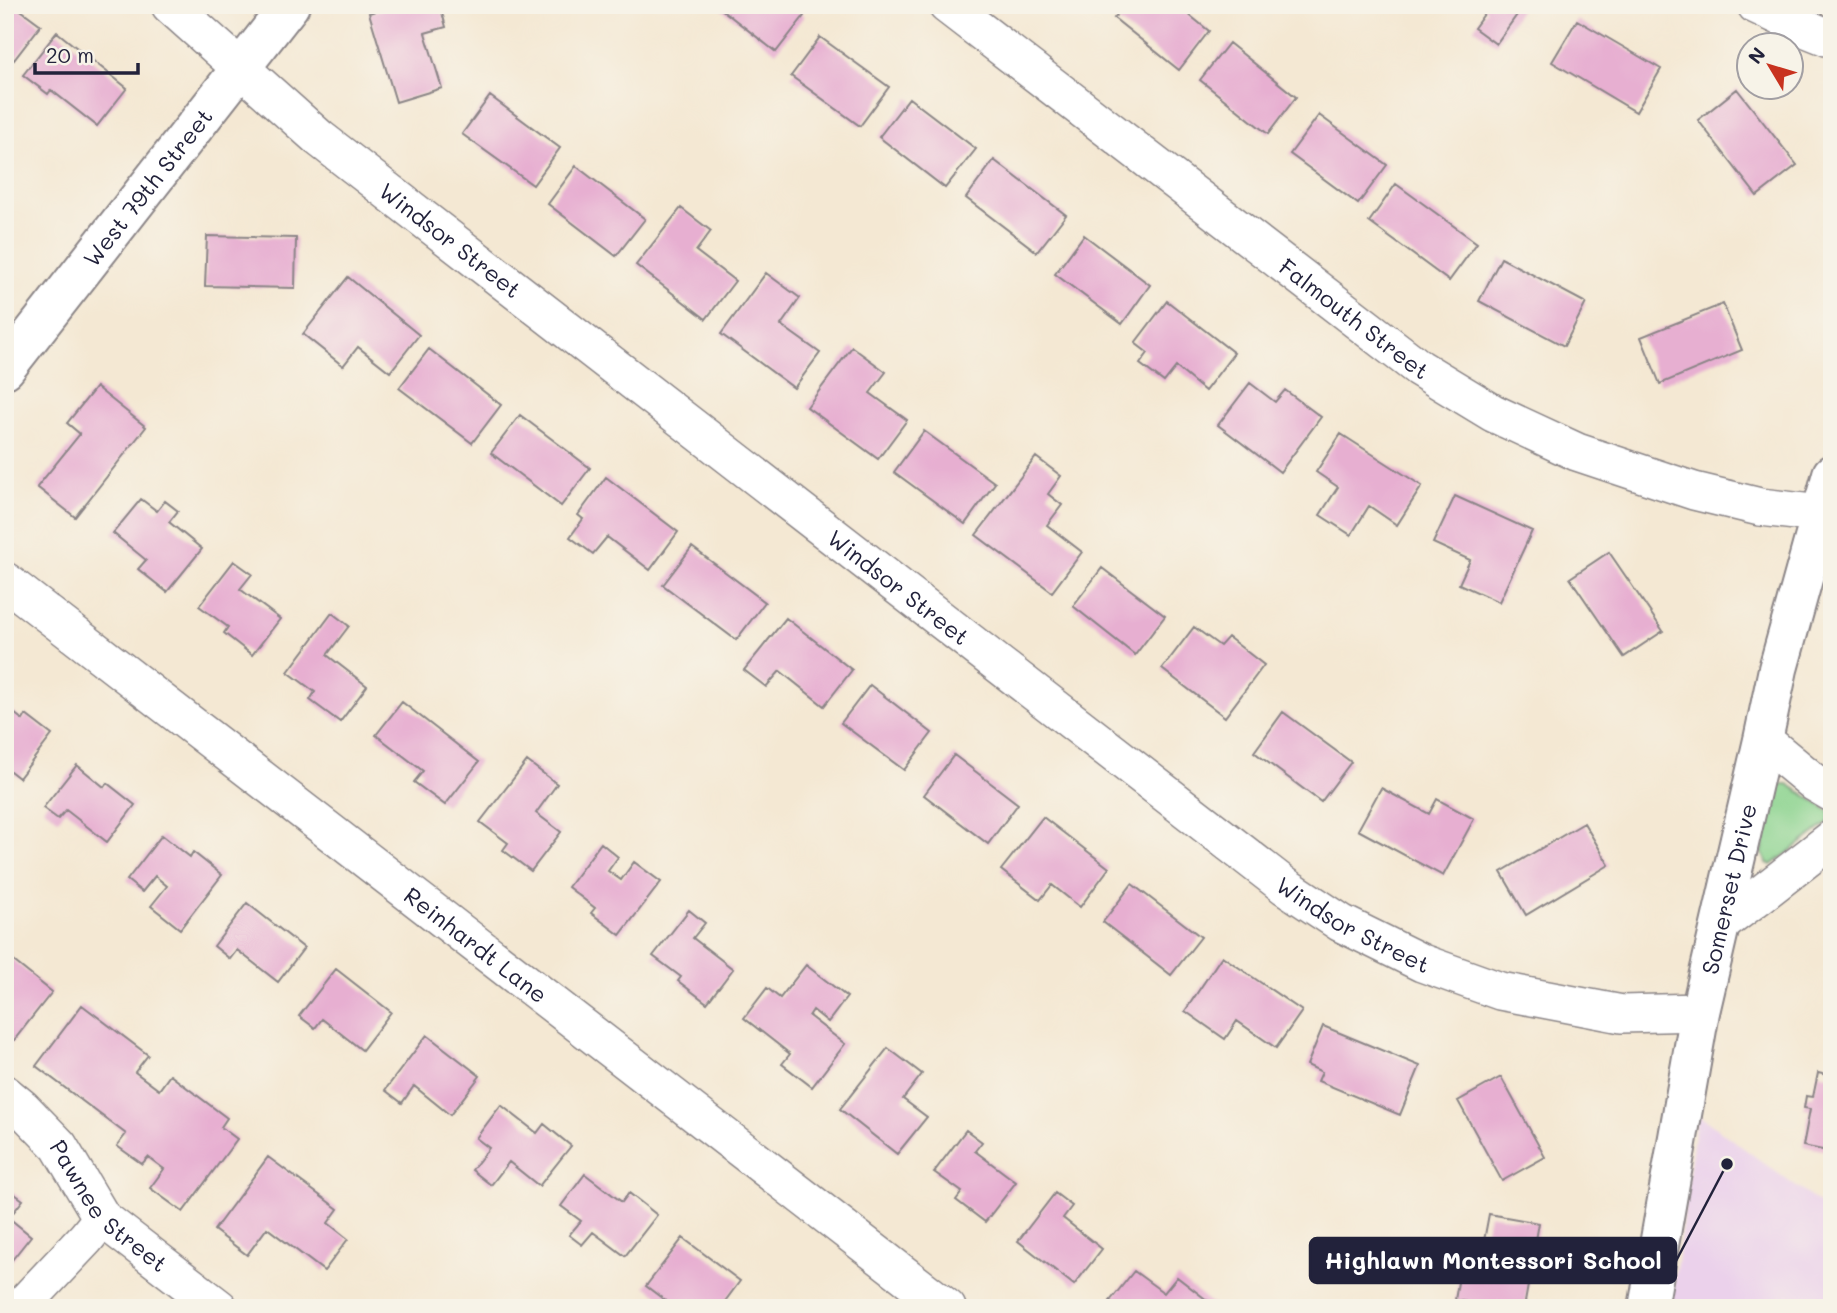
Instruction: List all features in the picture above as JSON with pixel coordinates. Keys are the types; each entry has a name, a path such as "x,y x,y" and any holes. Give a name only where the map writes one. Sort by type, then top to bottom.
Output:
{"street":[{"name":"Windsor Street","path":"170,5 330,146 1285,886 1341,923 1422,964 1500,991 1622,1013 1700,1012"},
{"name":"West 79th Street","path":"5,369 290,5"},
{"name":"Falmouth Street","path":"947,5 1419,368 1493,413 1577,452 1694,491 1760,507 1821,514"},
{"path":"1756,5 1832,39"},
{"name":"Somerset Drive","path":"1648,1308 1700,1012 1777,669 1832,474"},
{"name":"Reinhardt Lane","path":"5,581 947,1308"},
{"path":"1763,740 1815,783 1832,793"},
{"path":"1721,924 1832,839"},
{"name":"Pawnee Street","path":"5,1094 60,1146 102,1218 219,1308"},
{"path":"20,1308 102,1218"},
{"path":"167,1269 171,1308"}],"shaded area":[{"path":"1697,1114 1832,1213 1832,1308 1671,1308"}],"green space":[{"path":"1788,784 1831,813 1828,823 1772,865 1767,863 1762,853 1775,791 1778,785"}],"building":[{"path":"5,5 14,5 41,25 14,60 5,53"},
{"path":"394,5 440,5 446,27 425,33 442,88 396,102 369,13"},
{"path":"716,5 791,5 804,16 776,52"},
{"path":"1125,5 1177,5 1209,31 1179,70 1114,18"},
{"path":"1481,5 1524,5 1496,44 1474,28 1487,10"},
{"path":"1577,20 1661,69 1636,112 1552,62"},
{"path":"57,32 127,88 97,126 51,90 48,94 23,75"},
{"path":"820,37 889,87 860,126 791,76"},
{"path":"1229,43 1296,97 1268,134 1200,80"},
{"path":"1736,90 1736,102 1747,102 1797,165 1757,196 1698,120"},
{"path":"490,96 560,148 533,185 462,134"},
{"path":"909,98 976,149 945,188 879,137"},
{"path":"1319,115 1387,165 1358,204 1290,154"},
{"path":"994,160 1066,215 1037,252 966,198"},
{"path":"576,166 645,219 616,256 548,204"},
{"path":"1396,184 1477,243 1449,281 1369,222"},
{"path":"681,208 711,231 696,251 735,281 706,319 636,265"},
{"path":"1084,235 1150,285 1122,324 1055,274"},
{"path":"207,236 296,238 295,288 205,286"},
{"path":"1501,258 1586,303 1564,346 1479,301"},
{"path":"766,273 800,298 781,325 820,353 794,388 721,334"},
{"path":"348,277 419,335 390,372 358,347 343,366 303,334"},
{"path":"1167,301 1234,353 1205,391 1176,367 1164,382 1140,364 1148,353 1135,343"},
{"path":"1723,304 1742,350 1660,384 1641,337"},
{"path":"852,347 886,372 870,393 907,420 878,459 807,407"},
{"path":"429,349 501,405 472,443 399,388"},
{"path":"1250,383 1275,402 1285,390 1321,417 1280,472 1218,425"},
{"path":"96,387 146,427 75,517 37,487 80,434 67,423"},
{"path":"520,415 590,468 561,506 491,453"},
{"path":"924,431 995,483 965,524 894,472"},
{"path":"1341,434 1422,486 1397,525 1369,506 1351,535 1320,515 1338,487 1316,472"},
{"path":"1036,457 1061,476 1048,494 1062,505 1047,525 1082,552 1052,592 976,535"},
{"path":"606,477 678,532 650,570 607,537 593,554 570,537 583,519 578,515"},
{"path":"1455,496 1532,531 1499,602 1459,584 1470,560 1433,543"},
{"path":"141,499 157,511 165,501 178,511 169,522 202,549 167,592 138,569 146,560 113,533"},
{"path":"692,547 765,602 736,640 663,585"},
{"path":"1609,552 1663,631 1624,657 1570,578"},
{"path":"234,561 252,574 240,589 280,619 252,655 224,633 228,627 199,606"},
{"path":"1102,568 1165,616 1135,655 1073,606"},
{"path":"332,613 349,626 327,655 367,686 340,722 310,700 315,692 288,672"},
{"path":"786,618 852,670 824,706 780,671 766,687 744,670"},
{"path":"1194,627 1220,646 1228,637 1264,665 1225,717 1162,669"},
{"path":"870,685 932,733 904,770 841,723"},
{"path":"402,702 479,762 445,805 414,782 423,771 376,735"},
{"path":"5,706 23,720 26,715 52,735 19,778 5,767"},
{"path":"1283,712 1351,762 1321,802 1254,752"},
{"path":"954,755 1018,804 988,844 924,795"},
{"path":"527,761 557,784 536,813 561,832 531,871 503,850 508,843 480,822"},
{"path":"77,765 104,787 107,783 135,805 107,842 66,810 58,819 43,808"},
{"path":"1381,788 1429,814 1437,799 1474,819 1443,876 1358,830"},
{"path":"1043,817 1109,868 1080,907 1052,885 1040,900 1001,870"},
{"path":"1584,823 1609,865 1526,915 1501,872"},
{"path":"162,835 190,857 193,852 222,875 180,929 151,906 167,886 155,876 142,892 127,880"},
{"path":"601,843 618,857 608,871 621,880 634,862 661,882 620,935 591,913 595,908 568,887"},
{"path":"1132,884 1201,937 1171,975 1103,922"},
{"path":"247,903 304,948 278,982 237,950 230,959 214,946"},
{"path":"689,910 705,923 693,938 733,969 707,1003 678,981 681,977 653,956"},
{"path":"5,954 52,992 11,1044 5,1039"},
{"path":"1222,956 1302,1011 1276,1048 1237,1021 1225,1039 1185,1011"},
{"path":"806,965 847,997 828,1022 813,1010 809,1016 845,1044 812,1087 782,1064 790,1054 744,1018 767,988 780,998"},
{"path":"336,969 391,1012 362,1050 322,1019 315,1028 299,1016"},
{"path":"82,1005 148,1055 135,1072 159,1090 170,1075 227,1118 221,1127 237,1139 183,1212 150,1188 164,1169 148,1157 142,1164 117,1146 126,1134 36,1066"},
{"path":"1323,1026 1420,1066 1400,1115 1318,1081 1322,1072 1307,1065"},
{"path":"427,1035 480,1076 450,1115 414,1086 402,1103 385,1090"},
{"path":"888,1048 922,1074 903,1099 927,1117 897,1154 840,1109"},
{"path":"1818,1073 1832,1076 1832,1152 1803,1146 1810,1109 1804,1108 1806,1096 1813,1097"},
{"path":"1501,1077 1545,1157 1502,1181 1458,1101"},
{"path":"501,1105 537,1133 544,1124 571,1146 539,1186 509,1162 491,1185 472,1170 489,1148 476,1138"},
{"path":"966,1130 982,1142 975,1151 1016,1182 985,1222 956,1200 962,1192 934,1172"},
{"path":"268,1157 338,1209 328,1223 348,1239 324,1271 267,1228 247,1255 214,1230"},
{"path":"585,1174 622,1202 629,1193 657,1215 625,1256 593,1232 582,1245 569,1235 581,1221 561,1206"},
{"path":"5,1187 23,1200 9,1218 31,1236 12,1260 5,1255"},
{"path":"1055,1193 1072,1206 1063,1218 1102,1249 1074,1285 1018,1241"},
{"path":"1489,1214 1539,1223 1524,1308 1501,1308 1455,1300 1462,1259 1480,1262"},
{"path":"683,1238 740,1281 720,1308 675,1308 646,1286"},
{"path":"1134,1271 1164,1293 1177,1277 1217,1308 1119,1308 1110,1301"}],"place":[{"name":"Highlawn Montessori School","path":"1727,1164"}]}
